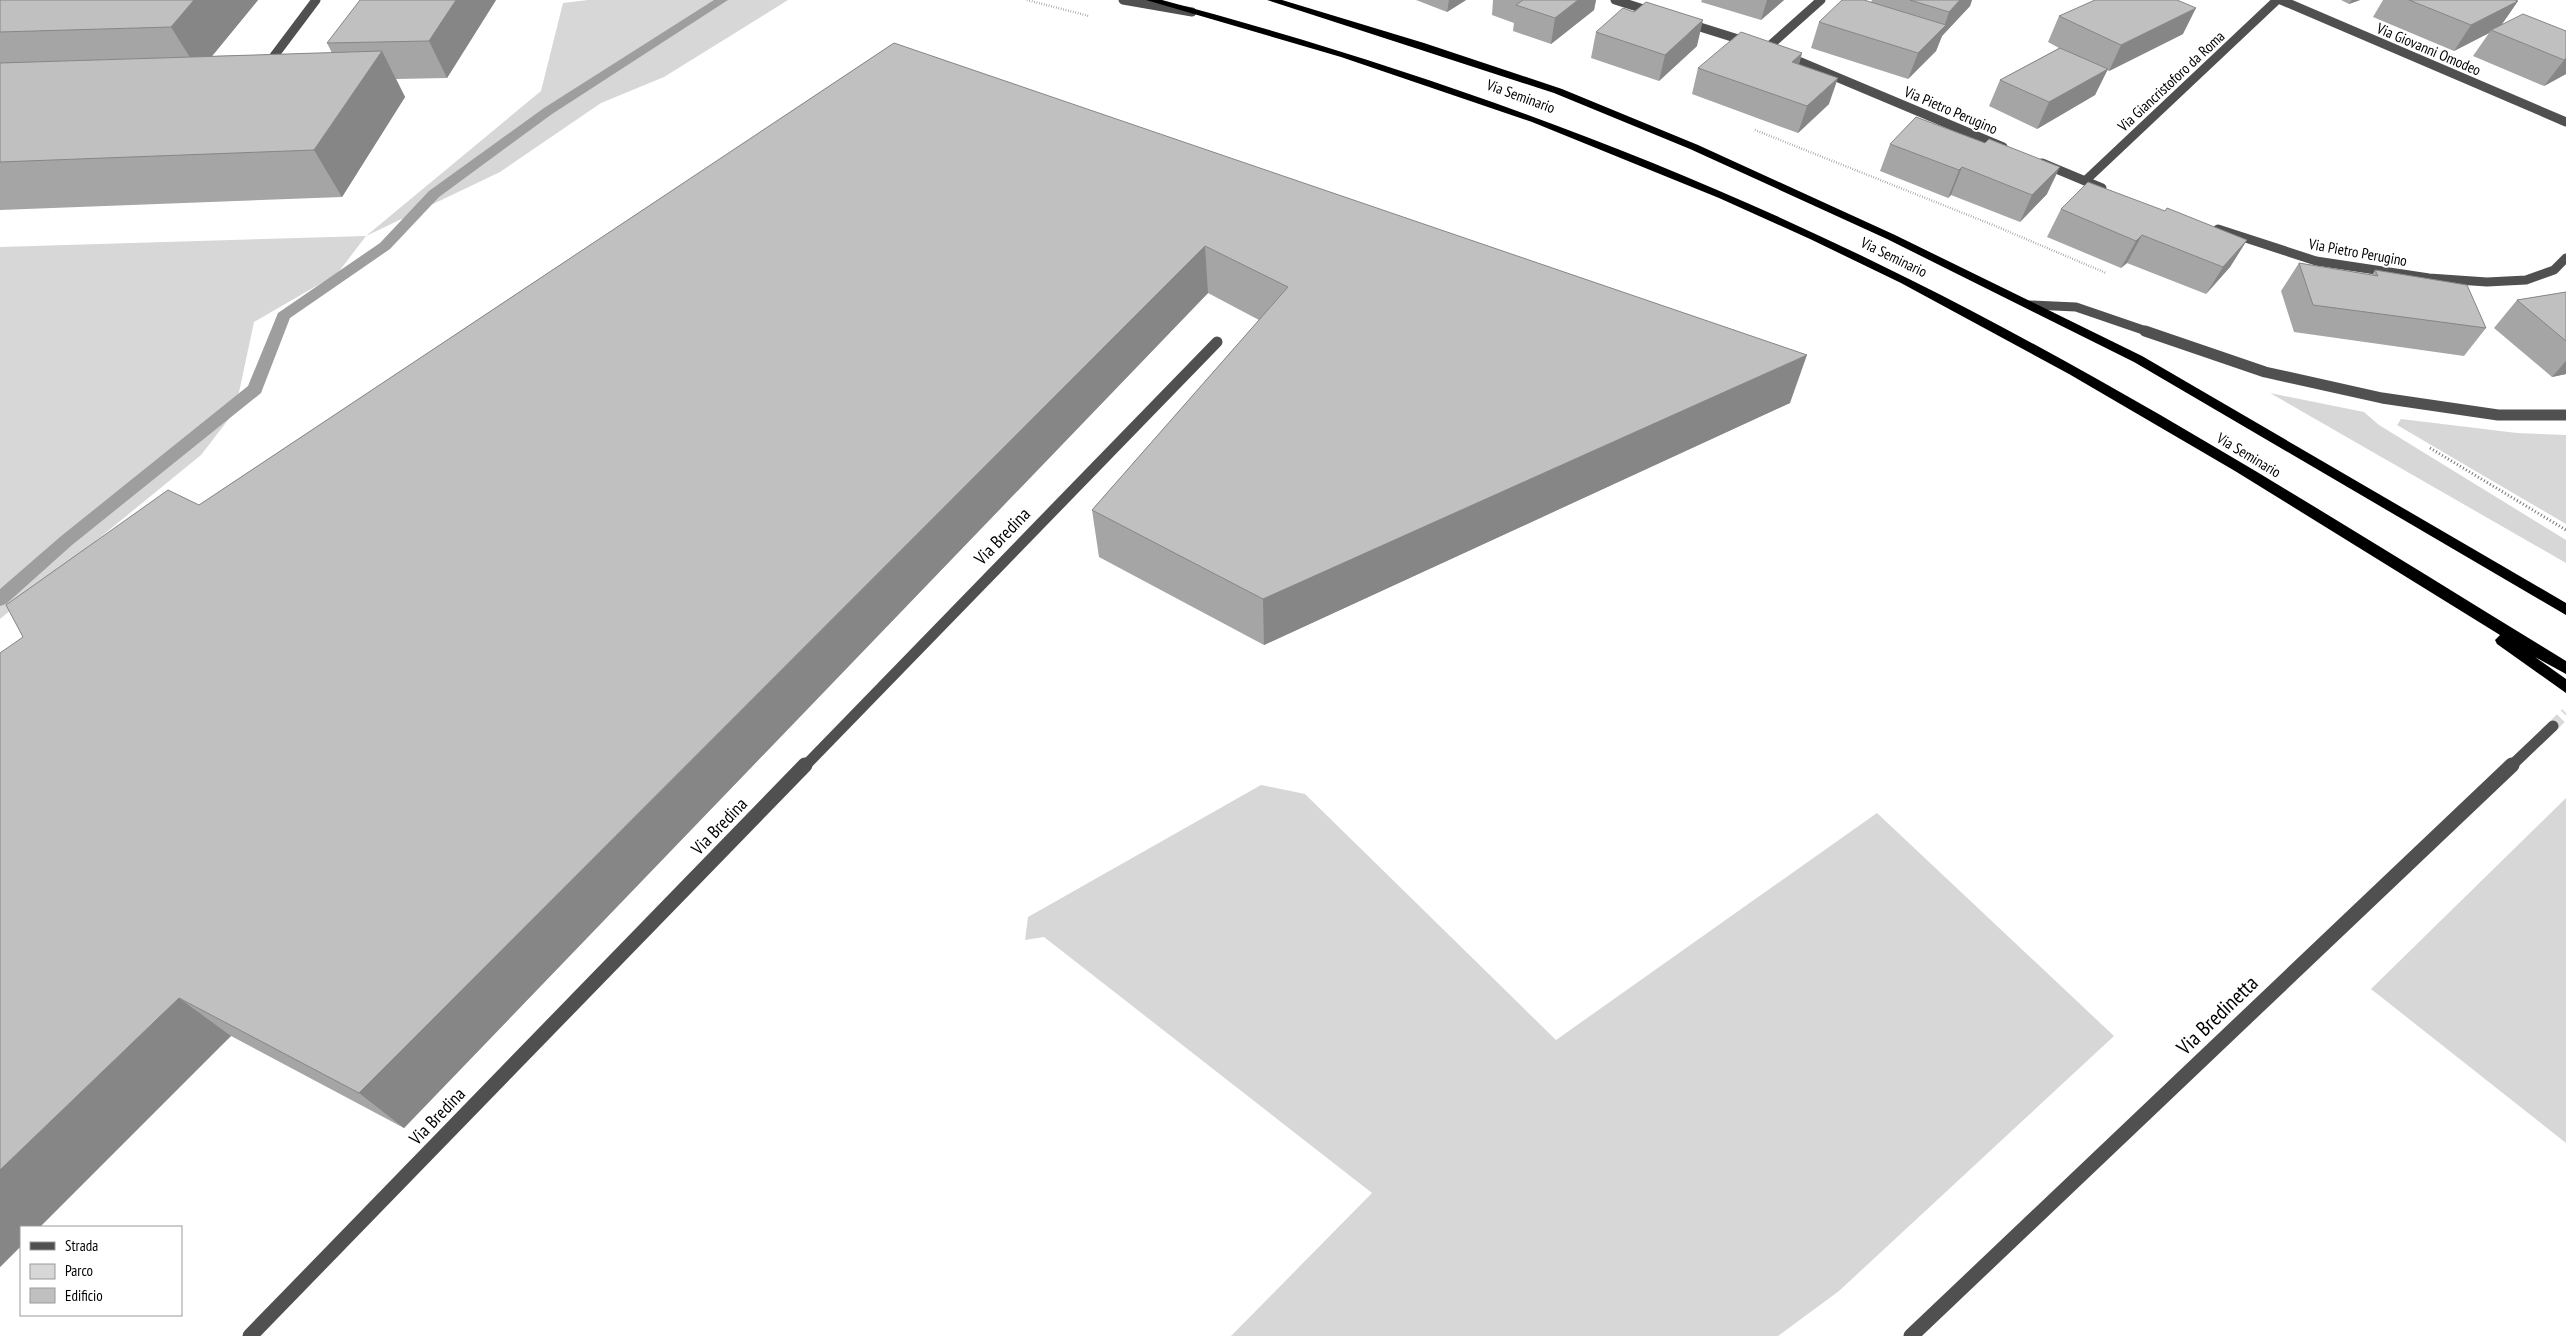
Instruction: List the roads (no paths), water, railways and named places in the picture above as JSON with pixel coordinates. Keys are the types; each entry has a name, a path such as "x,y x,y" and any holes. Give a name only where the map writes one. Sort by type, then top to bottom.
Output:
{"highway":[{"name":"Via Seminario","path":"1151,0 1259,27 1448,87 1556,128 1781,222 1905,281 2015,339 2150,416 2566,668"},
{"name":"Via Seminario","path":"1272,0 1421,45 1558,91 1703,151 1891,237 2138,359 2478,556 2566,610"},
{"path":"2478,556 2566,599"},
{"path":"2424,583 2566,687"}],"street":[{"path":"263,70 316,0"},
{"path":"1123,0 1207,14"},
{"path":"1615,0 1663,15"},
{"path":"1767,48 1821,0"},
{"name":"Via Giancristoforo da Roma","path":"2085,181 2277,0"},
{"name":"Via Giovanni Omodeo","path":"2281,0 2566,122"},
{"name":"Via Pietro Perugino","path":"1672,18 1767,48 2012,151"},
{"path":"2030,158 2111,191"},
{"name":"Via Pietro Perugino","path":"2208,226 2316,261 2429,278 2487,282 2526,280 2554,270 2566,258"},
{"path":"2030,305 2076,307 2264,372 2382,398 2498,415 2566,416"},
{"name":"Via Bredina","path":"250,1336 1217,342"},
{"name":"Via Bredinetta","path":"1911,1336 2553,726"}],"waterway":[{"path":"0,599 66,541 255,389 283,316 385,246 434,194 548,111 722,0"}],"tunnel":[{"path":"2553,726 2566,713"}]}
